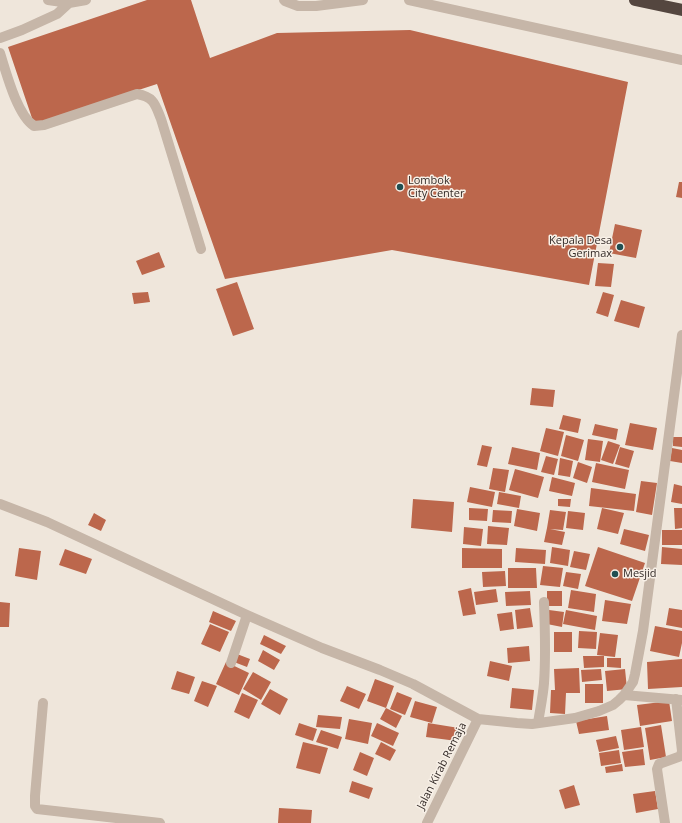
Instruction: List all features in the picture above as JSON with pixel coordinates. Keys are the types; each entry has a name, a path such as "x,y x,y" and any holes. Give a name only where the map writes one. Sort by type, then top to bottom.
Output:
{"highway":[{"path":"636,0 682,10"}],"street":[{"path":"48,0 69,3 86,0"},
{"path":"284,0 285,2 298,6 316,6 363,0"},
{"path":"409,0 682,60"},
{"path":"0,38 57,14 69,3"},
{"path":"0,53 11,88 25,117 34,126 44,125 137,94 149,97 155,105 161,119 201,249"},
{"path":"0,504 47,522 247,615 322,648 413,684 478,720 532,724 575,718 613,705 629,688 635,674 643,630 682,335"},
{"path":"538,723 544,684 546,635 544,602"},
{"path":"230,663 247,615"},
{"path":"624,695 679,699 681,756 659,764 657,769 666,823"},
{"path":"43,703 35,796 35,806 37,809 160,823"},
{"name":"Jalan Kirab Remaja","path":"426,823 478,720"}],"building":[{"name":"Lombok City Center","path":"147,0 191,0 210,58 277,33 410,30 628,82 589,285 392,250 225,279 157,84 34,124 8,47"},
{"path":"679,182 682,182 682,198 676,197"},
{"path":"615,224 642,230 636,258 609,253"},
{"path":"159,252 165,267 142,275 136,261"},
{"path":"598,263 614,264 611,287 595,286"},
{"path":"237,282 254,329 233,336 216,289"},
{"path":"148,292 150,302 134,304 132,293"},
{"path":"603,292 614,295 608,317 596,313"},
{"path":"621,300 645,307 639,328 614,321"},
{"path":"532,388 555,390 553,407 530,405"},
{"path":"563,415 581,419 578,433 559,429"},
{"path":"630,423 657,428 653,450 625,445"},
{"path":"595,424 618,429 616,440 592,435"},
{"path":"546,428 564,432 558,456 540,451"},
{"path":"566,435 584,440 578,461 561,456"},
{"path":"673,437 682,437 682,447 673,446"},
{"path":"588,439 603,441 600,462 585,460"},
{"path":"608,441 620,445 613,464 601,460"},
{"path":"482,445 492,447 487,467 477,465"},
{"path":"512,447 540,453 537,470 508,464"},
{"path":"620,447 634,451 629,468 615,464"},
{"path":"672,448 682,450 682,463 670,461"},
{"path":"546,456 558,459 554,475 541,472"},
{"path":"560,458 573,461 570,477 558,475"},
{"path":"578,462 592,467 587,483 573,478"},
{"path":"596,463 629,470 625,489 592,482"},
{"path":"493,468 509,470 505,492 489,489"},
{"path":"515,469 544,477 538,498 509,490"},
{"path":"552,477 575,483 572,496 549,491"},
{"path":"641,481 657,483 652,515 636,512"},
{"path":"674,484 682,486 682,504 671,502"},
{"path":"470,487 495,492 492,507 467,502"},
{"path":"591,488 636,494 634,511 589,506"},
{"path":"499,492 521,496 519,508 497,504"},
{"path":"413,499 454,502 452,532 411,528"},
{"path":"558,499 571,499 570,507 558,506"},
{"path":"469,508 488,509 487,521 469,520"},
{"path":"602,508 624,513 618,534 597,529"},
{"path":"674,508 682,508 682,528 675,529"},
{"path":"517,509 540,513 537,531 514,526"},
{"path":"493,510 512,511 511,523 492,522"},
{"path":"550,510 566,512 563,530 550,529 565,532 562,545 544,542"},
{"path":"568,511 585,513 583,530 566,528"},
{"path":"94,513 106,520 101,531 88,525"},
{"path":"488,526 509,528 507,545 487,544"},
{"path":"464,527 483,529 481,546 463,544"},
{"path":"624,529 649,535 645,551 620,544"},
{"path":"662,530 682,530 682,545 662,545"},
{"path":"552,547 570,550 568,566 550,563"},
{"name":"Mesjid","path":"598,547 645,563 632,601 585,586"},
{"path":"662,547 682,549 682,565 661,564"},
{"path":"19,548 41,551 37,580 15,576"},
{"path":"462,548 502,549 502,568 462,568"},
{"path":"516,548 546,550 545,564 515,562"},
{"path":"65,549 92,559 86,574 59,565"},
{"path":"574,551 590,554 586,570 570,567"},
{"path":"543,566 563,568 560,587 540,585"},
{"path":"508,568 536,568 537,588 508,588"},
{"path":"505,571 506,586 483,587 482,572"},
{"path":"566,572 581,574 578,589 563,586"},
{"path":"471,588 476,614 463,616 458,591"},
{"path":"496,589 498,602 476,605 474,592"},
{"path":"571,590 596,594 594,612 568,608"},
{"path":"530,591 531,605 506,606 505,592"},
{"path":"547,591 562,591 562,606 547,606"},
{"path":"605,600 631,604 627,624 602,621"},
{"path":"0,602 10,603 9,627 0,627"},
{"path":"530,608 533,627 517,629 515,610"},
{"path":"669,608 682,610 682,628 666,625"},
{"path":"549,610 564,612 562,627 547,624"},
{"path":"566,610 597,616 595,630 563,624"},
{"path":"213,611 236,621 231,631 209,622"},
{"path":"512,612 514,629 500,631 497,614"},
{"path":"210,624 229,632 220,652 201,644"},
{"path":"655,626 682,631 682,643 679,657 650,651"},
{"path":"579,631 597,632 596,649 578,648"},
{"path":"554,632 572,632 572,652 554,652"},
{"path":"600,633 618,635 615,657 597,655"},
{"path":"264,635 286,646 281,654 260,644"},
{"path":"529,646 530,661 508,663 507,648"},
{"path":"263,650 280,660 274,670 258,661"},
{"path":"237,654 250,659 247,667 234,662"},
{"path":"583,656 604,656 604,667 584,668"},
{"path":"607,658 621,658 621,668 607,667"},
{"path":"682,659 682,687 648,689 647,662"},
{"path":"490,661 512,666 509,681 487,676"},
{"path":"226,662 249,673 239,695 216,684"},
{"path":"579,668 580,693 566,693 565,714 550,713 551,690 555,690 554,669"},
{"path":"601,669 602,680 582,682 581,670"},
{"path":"625,669 627,689 607,691 605,671"},
{"path":"177,671 195,677 189,694 171,689"},
{"path":"253,672 271,682 261,700 243,689"},
{"path":"375,679 394,686 386,708 367,701"},
{"path":"202,681 217,686 208,707 194,701"},
{"path":"585,684 603,684 603,703 585,703"},
{"path":"347,686 366,694 359,709 340,701"},
{"path":"512,688 534,690 532,710 510,708"},
{"path":"270,689 288,699 280,715 261,704"},
{"path":"397,692 412,698 405,715 390,709"},
{"path":"242,693 258,700 249,719 234,712"},
{"path":"415,701 437,707 432,723 410,717"},
{"path":"669,701 672,721 640,726 637,705"},
{"path":"386,708 402,716 396,728 380,719"},
{"path":"318,715 342,717 340,729 316,727"},
{"path":"607,716 609,730 579,734 576,721"},
{"path":"349,719 372,723 368,744 345,739"},
{"path":"299,723 317,729 313,741 295,735"},
{"path":"377,723 399,733 393,746 371,736"},
{"path":"428,723 459,728 457,741 426,737"},
{"path":"661,725 666,757 650,760 645,728"},
{"path":"641,727 644,747 624,750 621,730"},
{"path":"321,730 342,737 338,749 316,742"},
{"path":"616,736 619,748 599,752 596,740"},
{"path":"303,742 328,748 320,774 296,768"},
{"path":"381,742 396,750 390,761 375,754"},
{"path":"643,749 645,765 625,767 622,752"},
{"path":"619,750 621,763 601,766 599,753"},
{"path":"360,752 374,758 367,776 353,770"},
{"path":"622,764 623,771 606,773 605,767"},
{"path":"352,781 373,788 369,799 349,792"},
{"path":"574,785 580,805 565,809 559,790"},
{"path":"655,791 658,809 636,813 633,794"},
{"path":"279,808 312,810 311,823 278,823"}],"place":[{"name":"Lombok City Center","path":"400,187"},
{"name":"Kepala Desa Gerimax","path":"620,247"},
{"name":"Mesjid","path":"615,574"}]}
